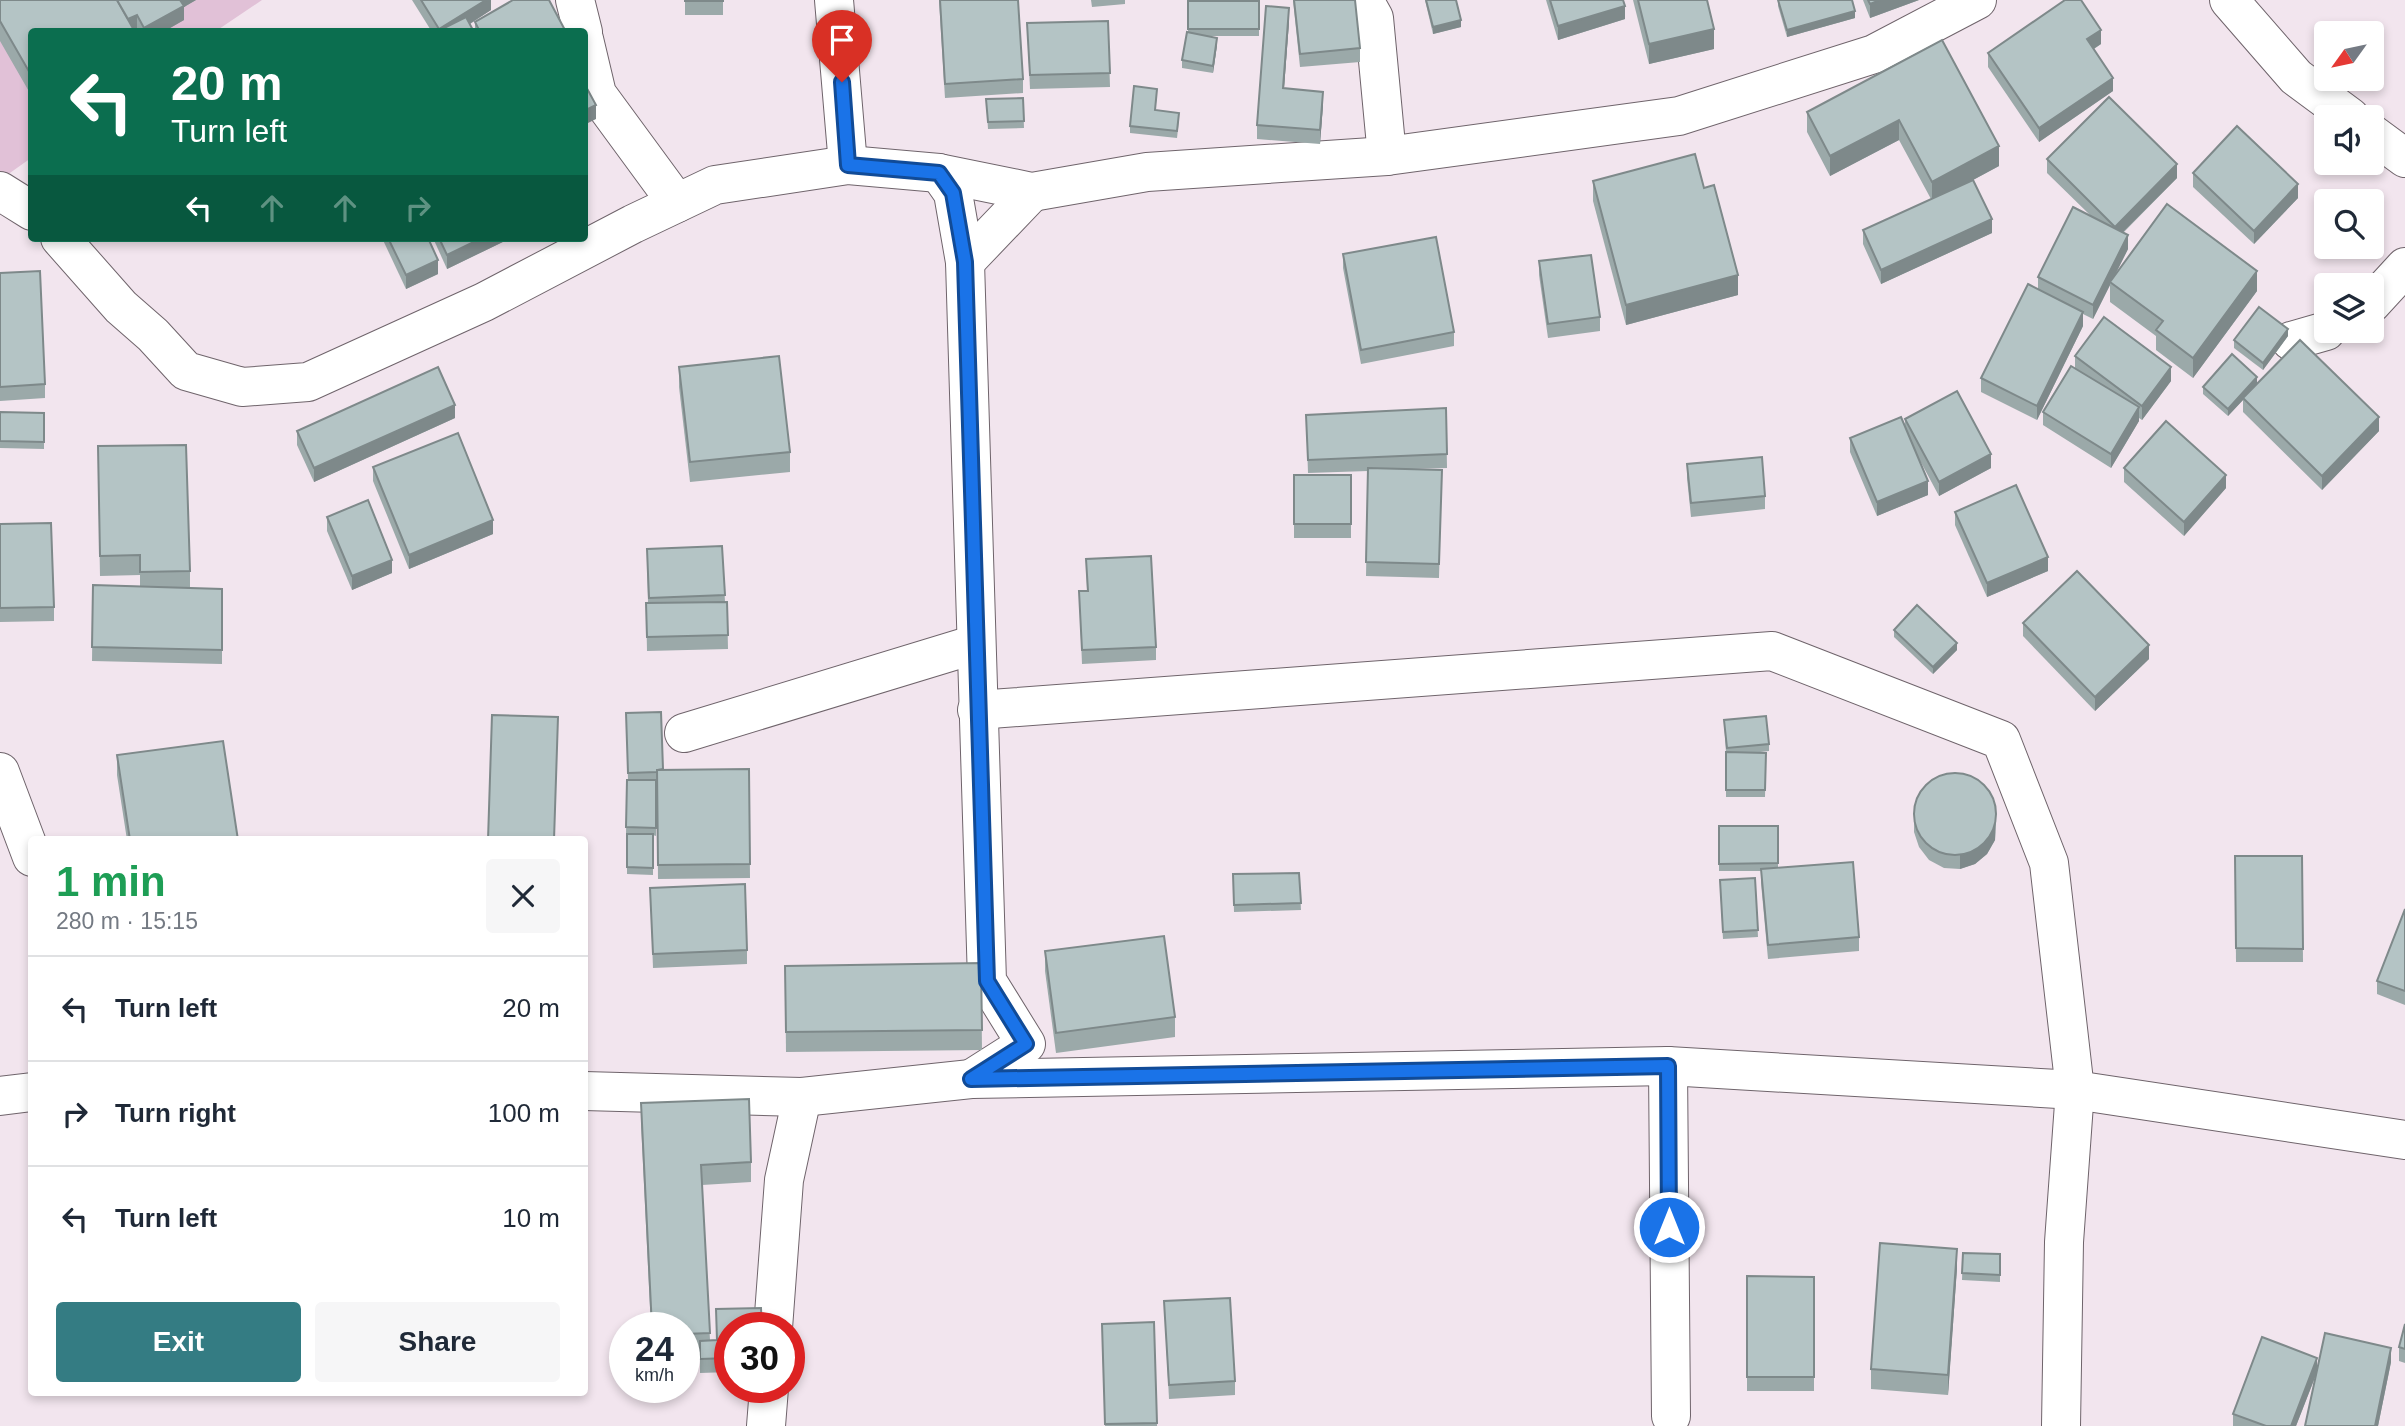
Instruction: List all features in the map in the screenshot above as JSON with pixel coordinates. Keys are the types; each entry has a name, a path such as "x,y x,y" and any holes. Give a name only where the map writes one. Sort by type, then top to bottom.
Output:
{"street":[{"path":"575,0 582,28"},
{"path":"834,0 848,165"},
{"path":"1364,0 1374,18 1387,156"},
{"path":"64,242 121,307 186,370 242,387 308,382 462,313 715,185 848,165 939,173 1032,192 1147,172 1387,156 1679,116 1874,54 1977,0"},
{"path":"2229,0 2296,77 2334,105"},
{"path":"588,56 597,94 677,204"},
{"path":"2384,143 2405,158"},
{"path":"939,173 953,193 965,262 987,981 1026,1044 971,1079"},
{"path":"0,191 28,208"},
{"path":"965,262 1032,192"},
{"path":"2384,290 2405,267"},
{"path":"684,733 976,644"},
{"path":"977,710 1772,651 2001,740 2049,863 2075,1090 2064,1242 2061,1426"},
{"path":"0,772 28,846"},
{"path":"1668,1066 1671,1416"},
{"path":"588,1091 802,1097 971,1079 1668,1066 2075,1090 2405,1140"},
{"path":"0,1096 28,1092"},
{"path":"775,1312 784,1180 802,1097"},
{"path":"766,1426 768,1403"}],"shaded area":[{"path":"0,0 262,0 220,28 28,28 28,160 0,180"}],"building":[{"path":"0,0 117,0 133,28 28,28 28,70 0,21"},
{"path":"117,0 180,0 184,6 144,28 137,15 128,19"},
{"path":"421,0 486,0 441,28"},
{"path":"513,0 549,0 564,28 478,28 475,22"},
{"path":"723,0 723,1 685,1"},
{"path":"940,0 1018,0 1023,79 945,84"},
{"path":"1294,0 1355,0 1360,48 1300,54"},
{"path":"1426,0 1456,0 1461,20 1433,27"},
{"path":"1550,0 1623,0 1625,6 1558,26"},
{"path":"1638,0 1707,0 1714,29 1649,44"},
{"path":"1778,0 1852,0 1855,11 1787,30"},
{"path":"2065,0 2081,0 2101,30 2087,39 2113,78 2039,128 1988,53"},
{"path":"1188,1 1259,1 1259,29 1188,29"},
{"path":"1266,6 1289,8 1283,88 1323,92 1320,130 1257,125"},
{"path":"466,17 472,28 444,28"},
{"path":"1108,21 1110,73 1030,75 1027,23"},
{"path":"1187,32 1217,38 1213,66 1182,60"},
{"path":"1942,40 1999,146 1932,182 1899,120 1830,156 1807,112"},
{"path":"1134,86 1157,89 1155,110 1179,113 1177,131 1130,126"},
{"path":"588,90 596,105 588,109"},
{"path":"2109,97 2177,164 2115,227 2047,159"},
{"path":"1023,98 1024,121 988,122 986,99"},
{"path":"2237,126 2298,184 2254,231 2193,173"},
{"path":"1695,154 1704,188 1714,185 1738,275 1626,305 1593,181"},
{"path":"1973,180 1992,219 1881,270 1863,230"},
{"path":"2167,204 2257,271 2193,358 2156,330 2163,321 2110,282"},
{"path":"2073,207 2128,235 2093,305 2038,277"},
{"path":"1436,237 1454,332 1361,350 1343,254"},
{"path":"390,242 430,242 438,260 406,275"},
{"path":"441,242 474,242 447,255"},
{"path":"1591,255 1600,317 1548,324 1539,261"},
{"path":"40,271 45,384 0,387 0,273"},
{"path":"2028,284 2083,312 2037,406 1981,378"},
{"path":"2259,307 2288,329 2263,363 2234,340"},
{"path":"2104,317 2171,367 2142,406 2075,356"},
{"path":"2300,340 2379,417 2322,476 2243,398"},
{"path":"2232,354 2257,377 2228,409 2203,387"},
{"path":"779,356 790,452 690,462 679,367"},
{"path":"2071,366 2139,407 2111,454 2043,412"},
{"path":"438,367 455,405 314,468 297,431"},
{"path":"1957,391 1991,454 1939,482 1905,419"},
{"path":"1446,408 1447,454 1308,460 1306,415"},
{"path":"0,412 44,413 44,442 0,441"},
{"path":"1901,417 1928,481 1877,502 1850,438"},
{"path":"2166,421 2226,475 2184,522 2124,468"},
{"path":"458,433 493,520 409,555 373,467"},
{"path":"186,445 190,571 140,572 140,555 100,556 98,446"},
{"path":"1762,457 1765,496 1691,503 1687,464"},
{"path":"1368,468 1442,470 1439,564 1366,562"},
{"path":"1294,475 1351,475 1351,524 1294,524"},
{"path":"2016,485 2048,557 1987,583 1955,512"},
{"path":"368,500 392,560 352,576 327,517"},
{"path":"51,523 54,607 0,608 0,524"},
{"path":"722,546 725,595 649,598 647,549"},
{"path":"1151,556 1156,647 1082,650 1079,591 1088,591 1086,559"},
{"path":"2077,571 2149,645 2095,697 2023,623"},
{"path":"93,585 222,589 222,650 92,647"},
{"path":"727,602 728,635 647,637 646,603"},
{"path":"1917,605 1957,643 1933,667 1894,630"},
{"path":"661,712 663,769 657,772 628,773 626,713"},
{"path":"492,715 558,717 554,836 488,836"},
{"path":"1766,716 1769,744 1727,748 1724,720"},
{"path":"223,741 237,836 129,836 117,755"},
{"path":"1726,752 1766,753 1765,790 1726,790"},
{"path":"749,769 750,864 658,865 657,770"},
{"path":"1955,773 1971,776 1984,785 1993,798 1996,814 1993,830 1984,843 1971,852 1955,855 1939,852 1926,843 1917,830 1914,814 1917,798 1926,785 1939,776"},
{"path":"627,780 656,780 656,828 626,827"},
{"path":"1719,826 1778,826 1778,863 1719,864"},
{"path":"627,834 653,834 653,868 627,867"},
{"path":"2235,856 2302,856 2303,949 2236,948"},
{"path":"1853,862 1859,937 1768,945 1761,869"},
{"path":"1299,873 1301,903 1234,905 1233,874"},
{"path":"1755,878 1758,930 1723,932 1720,880"},
{"path":"745,884 747,950 653,954 650,888"},
{"path":"2405,909 2405,991 2377,981"},
{"path":"1164,936 1175,1017 1056,1033 1045,951"},
{"path":"981,963 982,1030 786,1032 785,966"},
{"path":"749,1099 751,1162 701,1165 710,1333 700,1333 700,1312 651,1312 641,1103"},
{"path":"1880,1243 1957,1249 1948,1375 1871,1369"},
{"path":"1963,1253 2000,1254 2000,1275 1962,1273"},
{"path":"1747,1276 1814,1277 1814,1377 1747,1377"},
{"path":"1230,1298 1235,1381 1169,1385 1164,1301"},
{"path":"761,1308 761,1312 716,1312 716,1309"},
{"path":"1154,1322 1157,1423 1105,1424 1102,1324"},
{"path":"2405,1324 2405,1349 2399,1347"},
{"path":"2325,1333 2391,1348 2375,1426 2305,1426"},
{"path":"2262,1337 2317,1358 2291,1426 2266,1426 2233,1414"},
{"path":"714,1340 714,1359 700,1359 700,1341"}],"route":[{"path":"842,82 848,165 939,173 953,193 965,262 987,981 1026,1044 971,1079 1668,1066 1669,1227"}]}
